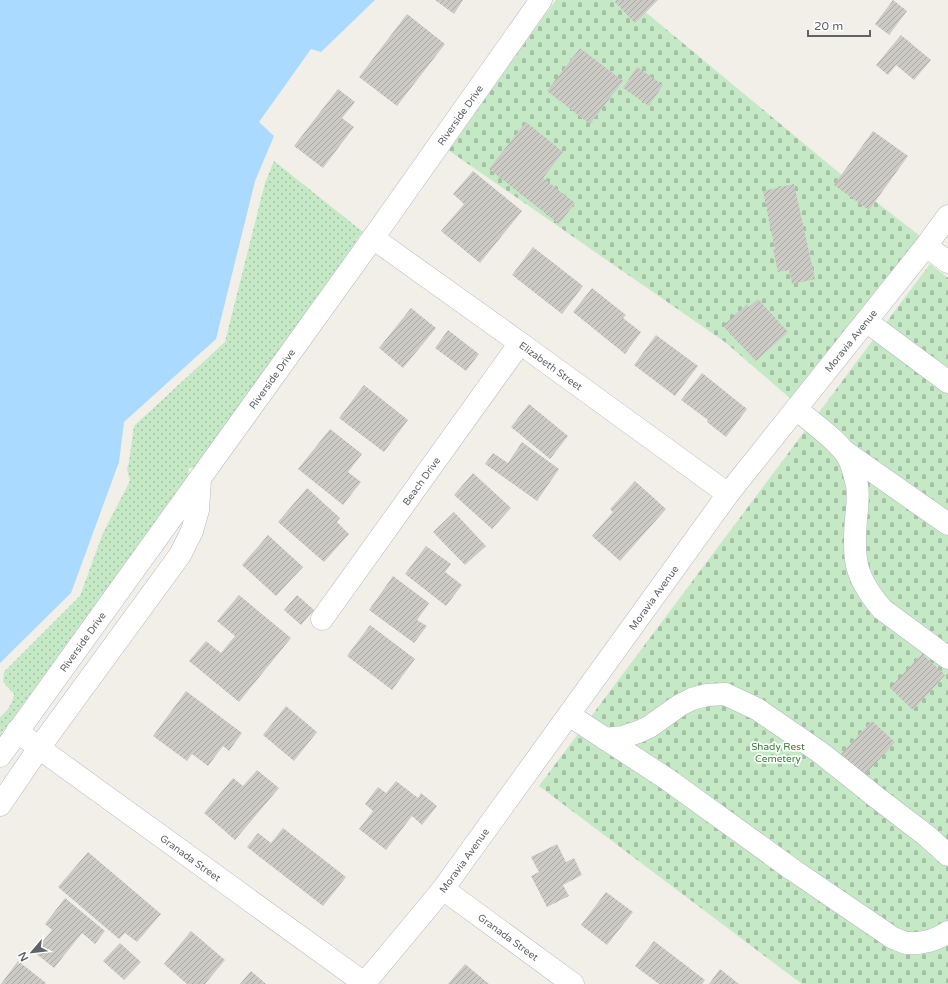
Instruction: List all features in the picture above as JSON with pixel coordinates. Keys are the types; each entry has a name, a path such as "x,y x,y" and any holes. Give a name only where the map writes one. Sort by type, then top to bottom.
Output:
{"street":[{"name":"Riverside Drive","path":"0,756 373,238 541,0"},
{"name":"Moravia Avenue","path":"364,983 443,890 728,494 866,322 948,216"},
{"name":"Elizabeth Street","path":"373,238 728,494"},
{"path":"926,246 948,262"},
{"path":"866,322 948,382"},
{"name":"Beach Drive","path":"322,619 520,343"},
{"path":"796,409 838,443 849,458 857,486 855,528 856,559 866,588 882,609 948,658"},
{"path":"842,450 948,524"},
{"path":"0,805 39,748 180,555 192,531 198,510 200,478"},
{"path":"605,739 623,737 649,727 680,705 692,699 707,695 725,694 757,709 821,753 927,836 948,855"},
{"path":"569,715 667,779 793,870 893,938 907,943 926,942 943,936 948,932"},
{"name":"Granada Street","path":"17,731 364,983"},
{"name":"Granada Street","path":"443,890 573,984"}],"green space":[{"path":"556,0 631,0 849,181 920,236 791,399 725,342 448,150"},
{"path":"274,161 363,232 194,468 189,468 188,476 1,733 2,734 0,737 0,717 9,707 14,694 3,682 4,672 80,596 103,533 130,481 127,469 134,426 225,342 265,183"},
{"name":"Shady Rest Cemetery","path":"930,264 948,278 948,984 802,984 539,786"}],"water":[{"path":"0,0 375,0 321,52 311,49 259,122 274,136 255,181 216,339 124,422 119,462 71,593 0,663"}],"building":[{"path":"435,0 463,0 454,14"},
{"path":"617,0 658,0 635,23 615,2"},
{"path":"893,0 907,11 889,35 875,24"},
{"path":"407,14 445,44 397,106 359,77"},
{"path":"901,35 931,60 914,80 896,65 888,75 876,65"},
{"path":"580,48 623,81 590,124 547,91"},
{"path":"637,67 663,85 649,106 623,88"},
{"path":"338,89 355,102 342,118 354,127 323,168 294,146"},
{"path":"526,122 563,152 543,178 575,203 559,224 489,169"},
{"path":"873,131 908,156 869,210 834,185"},
{"path":"473,171 522,211 480,263 441,231 464,204 453,194"},
{"path":"794,184 815,279 792,284 789,270 778,272 773,249 775,249 763,191"},
{"path":"533,247 583,286 562,314 512,275"},
{"path":"592,288 626,315 623,318 641,332 625,354 573,312"},
{"path":"758,299 788,332 756,361 723,326 747,304 749,307"},
{"path":"411,308 436,328 403,368 379,348"},
{"path":"448,330 479,354 466,371 435,348"},
{"path":"656,335 698,366 675,396 634,365"},
{"path":"702,373 747,409 726,437 707,422 708,420 681,400"},
{"path":"364,385 408,420 384,452 339,418"},
{"path":"529,404 568,436 550,459 511,427"},
{"path":"330,429 362,454 348,472 361,482 343,505 298,469"},
{"path":"522,442 559,469 537,501 485,464 493,453 508,463"},
{"path":"473,473 511,508 492,529 454,495"},
{"path":"635,481 666,509 620,561 592,536 613,512 610,509"},
{"path":"307,488 340,518 337,522 349,534 324,562 278,522"},
{"path":"454,512 486,546 465,565 433,532"},
{"path":"268,535 303,567 276,596 242,565"},
{"path":"426,546 451,564 445,572 462,585 446,606 405,574"},
{"path":"393,576 429,603 417,620 427,626 414,643 369,610"},
{"path":"239,595 291,638 239,702 189,661 206,641 221,653 235,636 217,621"},
{"path":"297,595 314,610 301,625 284,610"},
{"path":"370,625 415,659 392,690 347,656"},
{"path":"922,654 945,675 913,710 890,688"},
{"path":"186,691 242,733 229,751 223,746 208,766 192,754 187,761 153,736"},
{"path":"286,706 317,732 294,761 263,735"},
{"path":"872,721 895,742 863,777 840,755"},
{"path":"257,770 279,788 235,840 204,813 233,778 243,786"},
{"path":"396,781 418,798 421,793 437,806 422,825 412,816 386,850 359,829 373,811 365,804 378,787 386,793"},
{"path":"283,828 346,877 323,906 247,847 258,833 271,843"},
{"path":"557,844 566,862 574,858 582,875 563,885 569,896 547,907 531,876 539,872 531,857"},
{"path":"88,852 161,914 137,942 125,933 119,939 58,887"},
{"path":"606,892 633,912 607,945 581,925"},
{"path":"65,898 105,931 95,944 82,933 54,968 34,952 52,930 45,924"},
{"path":"191,931 225,960 205,984 187,984 164,964"},
{"path":"654,941 705,980 702,984 659,984 635,966"},
{"path":"120,943 141,962 124,980 103,961"},
{"path":"18,961 46,983 1,984"},
{"path":"465,964 489,984 448,984"},
{"path":"720,969 739,984 709,984"},
{"path":"251,971 266,984 240,984"}]}
